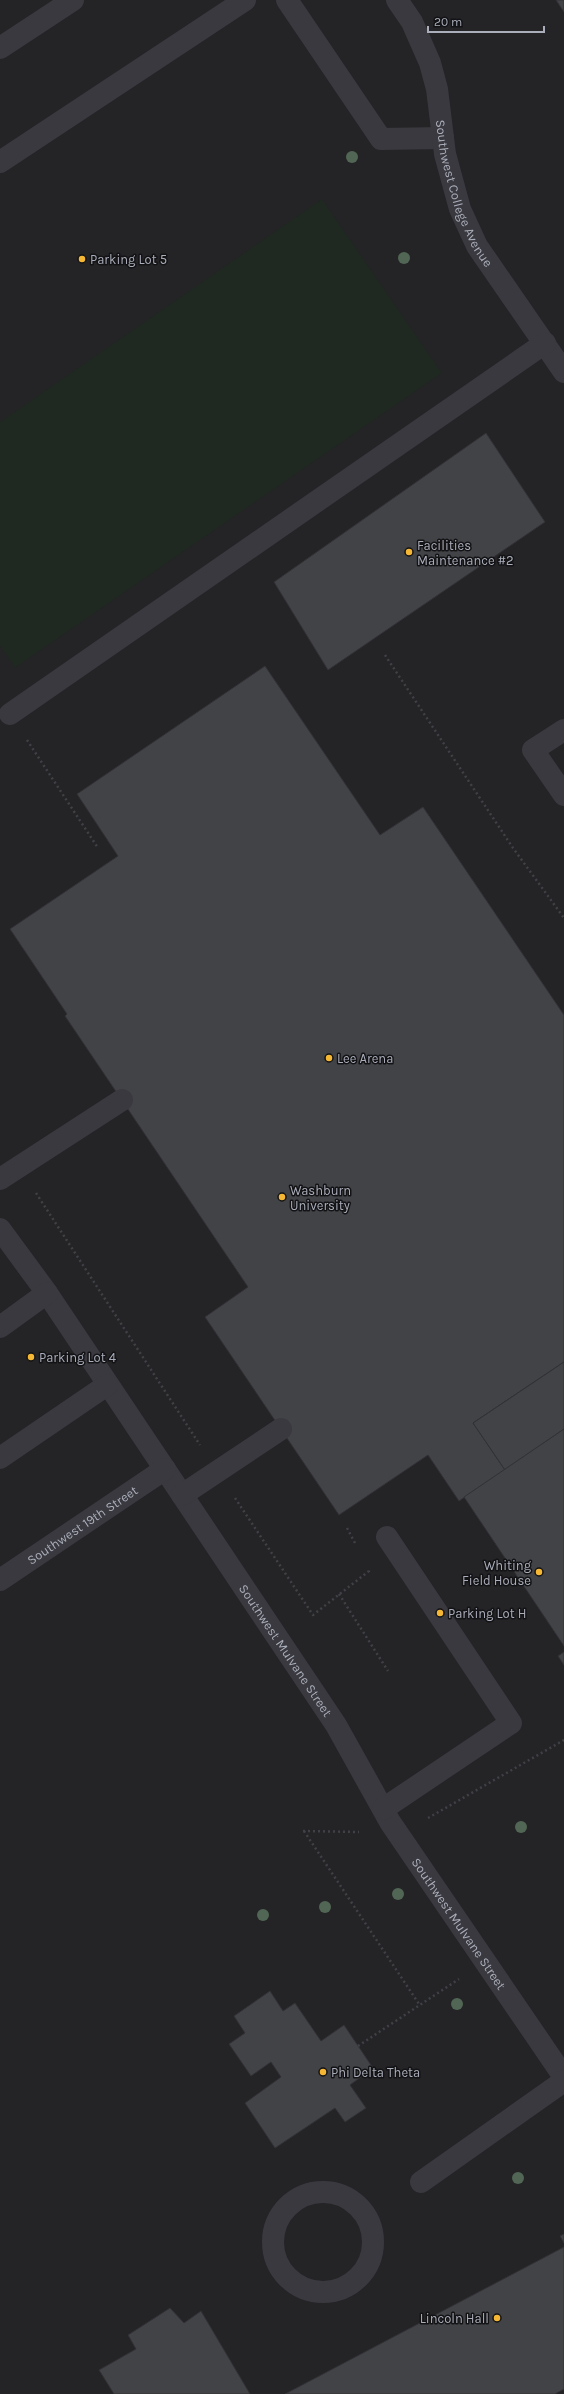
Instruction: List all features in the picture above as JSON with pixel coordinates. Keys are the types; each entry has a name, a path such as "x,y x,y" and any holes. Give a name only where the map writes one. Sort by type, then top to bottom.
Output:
{"street":[{"path":"0,48 73,0"},
{"path":"0,162 245,0"},
{"path":"287,0 381,139 443,138"},
{"name":"Southwest College Avenue","path":"397,0 412,22 430,63 437,88 445,154 460,209 477,246 564,372"},
{"path":"10,714 545,343"},
{"path":"564,730 533,750 564,795"},
{"path":"0,1179 122,1100"},
{"name":"Southwest Mulvane Street","path":"0,1229 47,1293 336,1725 387,1815 485,1963 564,2077"},
{"path":"0,1327 47,1293"},
{"path":"0,1458 107,1384"},
{"path":"182,1495 281,1429"},
{"name":"Southwest 19th Street","path":"0,1580 165,1469"},
{"path":"387,1537 511,1723 387,1815"},
{"path":"421,2182 564,2081"},
{"path":"324,2192 340,2194 355,2203 367,2215 373,2232 374,2249 368,2266 359,2278 346,2288 330,2292 314,2292 299,2287 287,2277 281,2268 273,2248 274,2232 280,2216 291,2203 307,2195 324,2192"}],"path":[{"path":"385,655 513,848 564,918"},
{"path":"10,714 98,848"},
{"path":"18,1167 217,1472 313,1615 369,1571 366,1565"},
{"path":"347,1528 356,1546"},
{"path":"339,1594 388,1671"},
{"path":"419,2004 303,1830 355,1833 387,1815 431,1818 564,1740"},
{"path":"358,2046 419,2004 485,1963"}],"shaded area":[{"name":"Washburn University","path":"0,0 564,0 564,2394 0,2394"},
{"path":"322,199 442,373 15,668 0,646 0,422"}],"building":[{"path":"556,0 564,0 564,12"},
{"name":"Facilities Maintenance #2","path":"486,433 545,522 328,670 274,582"},
{"name":"Lee Arena","path":"265,666 380,835 423,807 564,1015 564,1362 473,1423 505,1470 459,1501 428,1455 339,1515 205,1317 248,1287 65,1016 67,1014 10,929 118,856 77,794"},
{"path":"564,1362 564,1429 505,1470 473,1423"},
{"name":"Whiting Field House","path":"564,1429 564,1646 464,1497"},
{"path":"564,1652 564,1665 558,1656"},
{"name":"Phi Delta Theta","path":"270,1991 283,2011 295,2003 321,2041 344,2025 373,2068 350,2085 366,2108 345,2122 335,2108 275,2148 245,2103 281,2077 271,2062 251,2076 229,2044 245,2033 234,2016"},
{"path":"564,2234 564,2243 560,2236"},
{"name":"Lincoln Hall","path":"564,2247 564,2389 555,2394 285,2394"},
{"path":"170,2308 184,2323 201,2311 250,2394 114,2394 99,2370 136,2349 128,2335"}],"place":[{"name":"Parking Lot 5","path":"82,259"},
{"name":"Facilities Maintenance #2","path":"409,552"},
{"name":"Lee Arena","path":"329,1058"},
{"name":"Washburn University","path":"282,1197"},
{"name":"Parking Lot 4","path":"31,1357"},
{"name":"Whiting Field House","path":"539,1572"},
{"name":"Parking Lot H","path":"440,1613"},
{"name":"Phi Delta Theta","path":"323,2072"},
{"name":"Lincoln Hall","path":"497,2318"}]}
